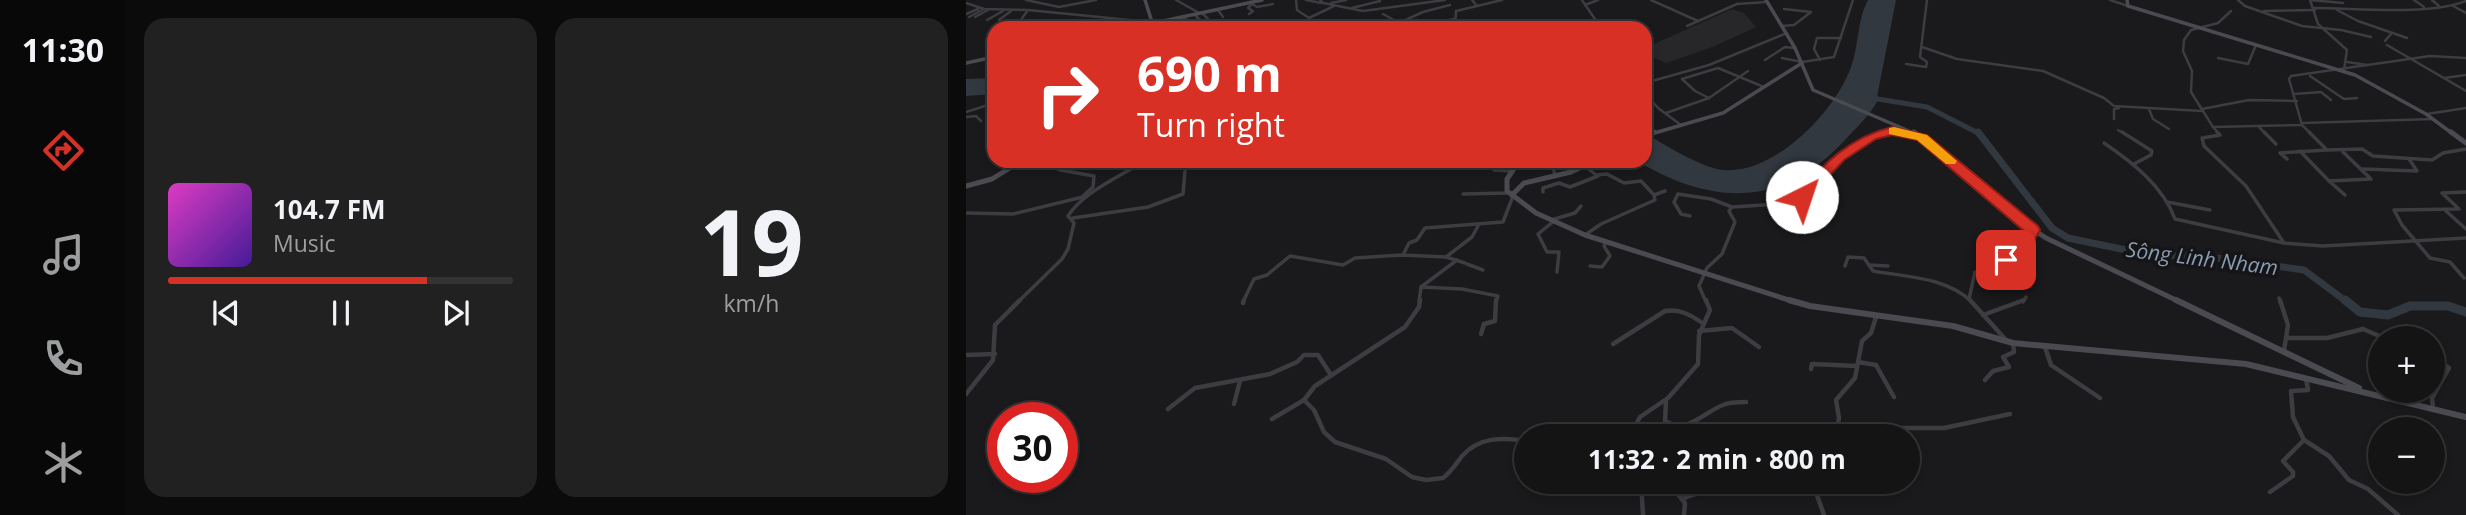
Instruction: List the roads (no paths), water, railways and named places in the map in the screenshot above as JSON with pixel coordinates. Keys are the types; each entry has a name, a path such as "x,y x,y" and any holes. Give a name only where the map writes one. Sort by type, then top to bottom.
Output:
{"street":[{"path":"1026,0 1059,7 1096,0"},
{"path":"1145,0 1152,21"},
{"path":"1176,0 1194,8 1208,19"},
{"path":"1158,21 1262,0"},
{"path":"1296,0 1297,10 1309,18 1336,5"},
{"path":"1306,0 1363,11 1445,0 1456,11"},
{"path":"1329,4 1346,0"},
{"path":"1472,0 1477,6"},
{"path":"1456,11 1502,0"},
{"path":"1582,0 1596,21"},
{"path":"1585,5 1598,0"},
{"path":"1651,0 1698,22"},
{"path":"1782,58 1802,62 1835,56 1852,0"},
{"path":"1906,64 1925,68 1927,62 1920,57 1927,0"},
{"path":"2110,0 2344,70 2369,81 2426,114 2466,143"},
{"path":"2127,0 2128,6"},
{"path":"2238,0 2245,6 2301,26 2342,30 2371,37"},
{"path":"2343,3 2310,0 2317,22 2347,50 2344,70"},
{"path":"2414,0 2426,8"},
{"path":"2432,0 2441,7"},
{"path":"1351,8 1380,1 1386,8"},
{"path":"1686,26 1739,3 1767,1 1795,48 1811,88 1912,130 2032,230 2365,391"},
{"path":"2261,11 2426,8 2454,6 2464,1"},
{"path":"966,3 978,9 1028,10 1142,21"},
{"path":"1252,3 1257,7 1273,4"},
{"path":"1249,14 1253,11 1248,8 1252,3"},
{"path":"1403,21 1423,12 1450,5"},
{"path":"2454,6 2466,13"},
{"path":"2332,8 2407,38"},
{"path":"968,15 978,9"},
{"path":"968,15 984,9"},
{"path":"975,17 990,9"},
{"path":"1218,9 1223,18"},
{"path":"1782,26 1794,25 1811,12 1784,9"},
{"path":"987,20 1005,10"},
{"path":"999,20 1013,10"},
{"path":"1020,21 1028,10"},
{"path":"1445,21 1454,19 1456,11"},
{"path":"2231,11 2222,21 2196,27 2186,34 2182,51 2191,67 2194,80 2191,92 2220,135 2202,137 2204,146 2246,187 2284,243"},
{"path":"1198,13 1200,21"},
{"path":"1383,14 1395,21"},
{"path":"1183,17 1188,21"},
{"path":"1652,81 1714,63 1787,33"},
{"path":"2385,41 2393,33"},
{"path":"1820,60 1814,49 1817,38 1841,38"},
{"path":"2218,58 2248,64 2256,45"},
{"path":"2387,45 2466,91"},
{"path":"1765,60 1785,47 1795,48"},
{"path":"1922,47 1956,59 2043,71 2121,107 2202,110 2230,102 2277,99 2297,101"},
{"path":"2327,150 2297,116 2297,101 2289,77 2408,58 2438,55 2466,58"},
{"path":"966,63 987,61"},
{"path":"1652,135 1723,113 1802,62"},
{"path":"2347,62 2369,65"},
{"path":"1682,79 1718,68 1764,87"},
{"path":"1666,113 1709,97 1748,71"},
{"path":"1677,74 1695,91 1709,97"},
{"path":"2308,74 2343,98 2357,99"},
{"path":"2443,78 2466,75"},
{"path":"2294,94 2320,92 2331,100"},
{"path":"1652,100 1681,125"},
{"path":"966,112 987,105"},
{"path":"2114,120 2114,109 2121,107"},
{"path":"2426,114 2466,108"},
{"path":"2150,110 2153,119 2169,129"},
{"path":"966,117 976,116 981,121"},
{"path":"2213,127 2433,119"},
{"path":"2257,125 2276,144"},
{"path":"2118,130 2140,141 2152,151 2151,155 2134,164"},
{"path":"1690,216 1681,214 1674,202 1676,195 1686,194 1732,207 1772,206 1798,199 1839,158 1872,136 1892,131 1922,137"},
{"path":"2104,143 2134,164 2166,201 2175,219 2206,225 2244,238 2333,246 2414,239 2466,239"},
{"path":"2287,159 2280,153 2362,149 2373,156 2432,160 2443,153 2466,149"},
{"path":"2300,151 2345,195"},
{"path":"2329,181 2370,180 2363,169 2341,151"},
{"path":"2363,169 2417,170 2409,159"},
{"path":"966,186 992,178 1009,168"},
{"path":"966,394 995,354 994,327 1065,255 1074,223 1068,216 1093,187 1094,176 1069,174 1052,168"},
{"path":"966,212 1013,214 1086,196 1132,168"},
{"path":"1511,195 1506,183 1514,168"},
{"path":"1553,168 1557,183"},
{"path":"1403,255 1409,243 1417,240 1425,228 1503,222 1511,195 1524,183 1579,168"},
{"path":"1588,168 1598,176"},
{"path":"1494,170 1511,172"},
{"path":"1071,218 1148,207 1183,194 1185,171"},
{"path":"1543,192 1543,188 1557,183 1569,187 1607,174 1624,183 1641,181 1654,195 1655,200 1646,201 1629,212 1598,223 1585,235"},
{"path":"1654,195 1665,191"},
{"path":"2464,278 2451,262 2430,258 2394,209 2459,209 2442,193 2466,192"},
{"path":"1463,194 1511,195 1552,220 1585,235 1810,306 1953,326 2010,343 2227,362 2305,377 2466,417"},
{"path":"2166,201 2210,210"},
{"path":"1557,272 1559,252 1546,252 1538,234 1552,220 1575,214 1581,206"},
{"path":"1635,424 1643,412 1666,401 1698,364 1696,344 1702,322 1710,310 1699,289 1712,261 1722,254 1729,241 1735,222 1730,216 1732,207"},
{"path":"2445,210 2466,229"},
{"path":"1446,257 1466,243 1478,226"},
{"path":"1969,299 1975,272 2017,255 2032,230"},
{"path":"1590,266 1602,267 1610,260 1611,256 1604,246 1606,242"},
{"path":"1243,303 1246,291 1255,278 1267,275 1290,256 1343,265 1355,258 1403,255 1446,257 1483,270"},
{"path":"1845,266 1849,257 1864,258 1873,271 1945,284 1969,299 2010,343 2014,353 2003,357 2009,367 1993,371 1985,380"},
{"path":"1272,419 1304,400 1311,389 1331,375 1408,325 1419,307 1421,287 1457,261"},
{"path":"1869,265 1888,266"},
{"path":"1421,287 1462,289 1498,296 1494,306 1495,321 1484,324 1481,334"},
{"path":"1983,315 2022,303 2026,297"},
{"path":"2279,298 2288,323 2284,351"},
{"path":"1613,344 1642,328 1654,316 1674,308 1686,310 1702,322"},
{"path":"1837,424 1836,400 1841,390 1853,382 1861,341 1871,332 1876,315"},
{"path":"1699,331 1732,328 1759,347"},
{"path":"2287,338 2327,338 2362,329 2368,331"},
{"path":"2045,347 2052,366 2089,388 2099,398"},
{"path":"966,355 995,354"},
{"path":"1168,409 1195,388 1273,373 1297,362 1302,356 1312,354 1321,357 1331,375"},
{"path":"1811,369 1812,364 1820,363 1876,365 1895,397"},
{"path":"2305,377 2308,390 2292,390 2290,402 2293,417 2304,440 2329,456 2349,480 2368,489 2398,515"},
{"path":"1234,404 1240,381"},
{"path":"1304,400 1314,410 1321,431 1333,441 1354,451 1385,458 1409,476 1431,481 1449,476 1474,445 1514,439"},
{"path":"1666,401 1666,423 1677,424 1696,422 1724,404 1746,402"},
{"path":"2432,403 2432,408"},
{"path":"1920,428 1944,428 2010,414"},
{"path":"2270,492 2293,476 2293,472 2283,461 2304,440"},
{"path":"1642,494 1643,515"},
{"path":"1678,494 1685,503 1684,515"},
{"path":"1682,499 1695,494"},
{"path":"1818,494 1824,515"}],"waterway":[{"name":"Sông Linh Nham","path":"1872,98 1927,107 1979,134"},
{"name":"Sông Linh Nham","path":"1979,134 2052,228 2068,238 2155,256 2194,255 2304,270 2347,302"},
{"name":"Sông Linh Nham","path":"2345,300 2360,312 2388,315 2410,306 2448,306 2466,312"}]}
